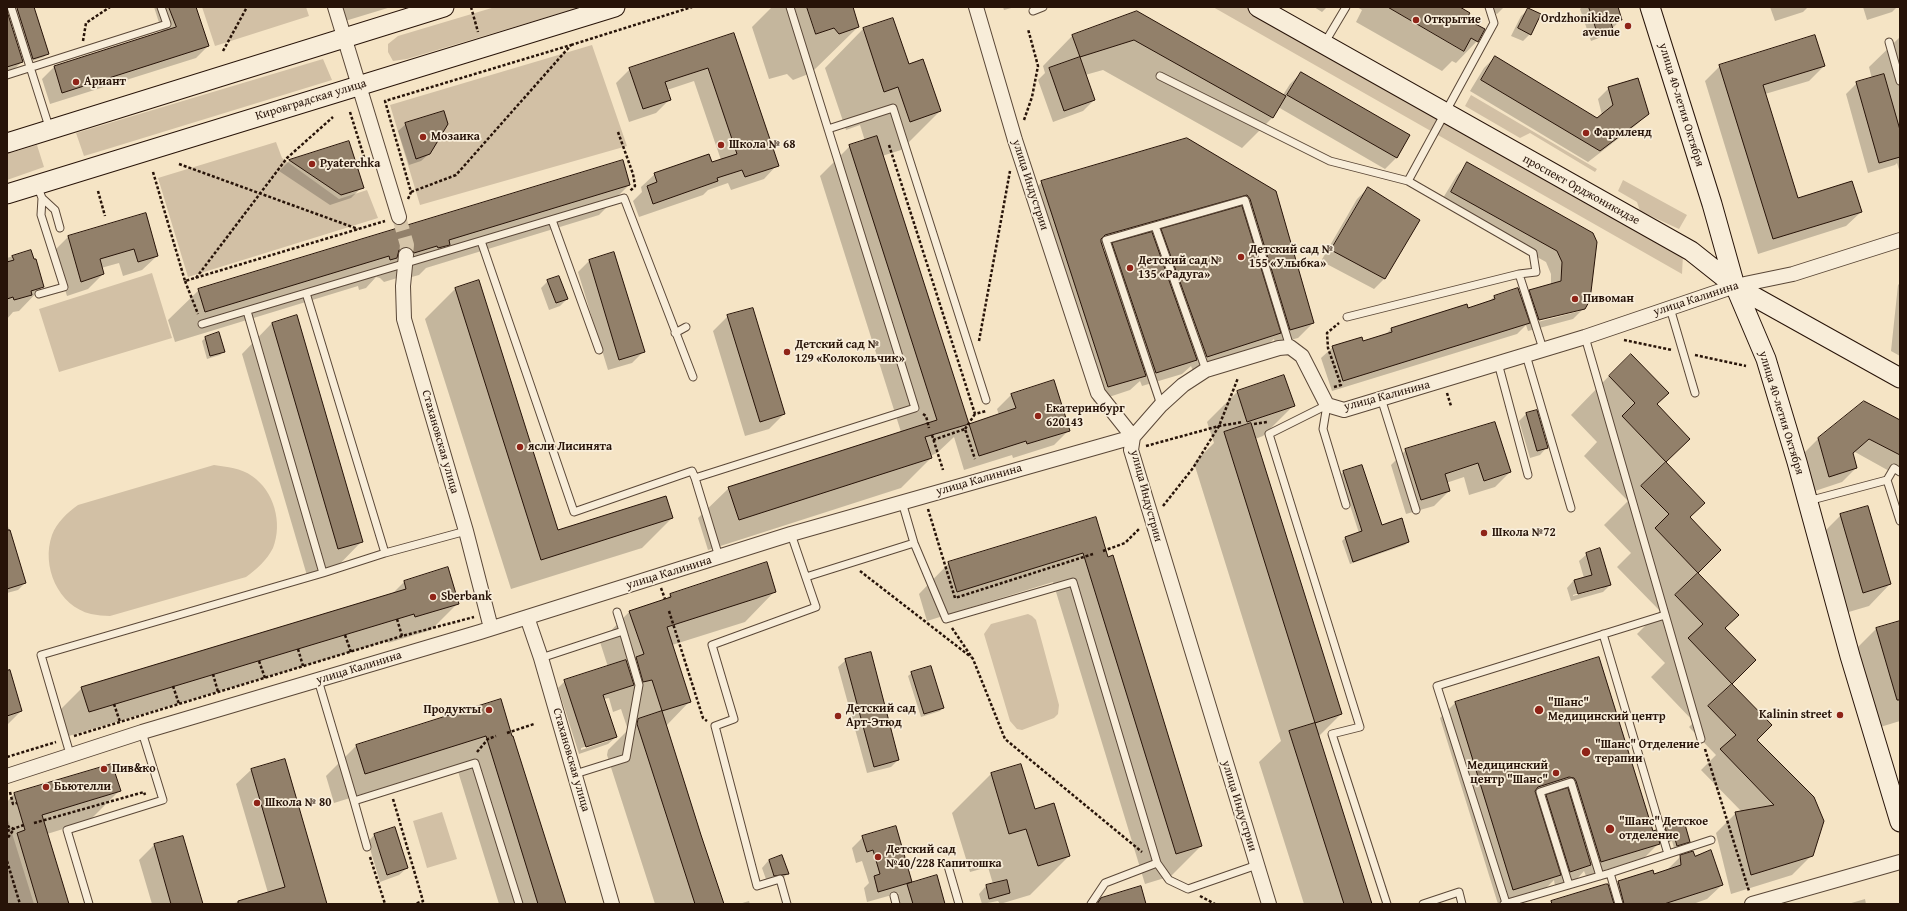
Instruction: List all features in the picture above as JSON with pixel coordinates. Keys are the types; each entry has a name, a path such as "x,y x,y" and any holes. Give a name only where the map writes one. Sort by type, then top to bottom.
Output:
{"main road":[{"path":"7,143 444,7"},
{"name":"Кировградская улица","path":"7,194 40,191 358,86 615,7"},
{"name":"проспект Орджоникидзе","path":"1258,7 1691,252 1735,286 1900,378"},
{"name":"улица 40-летия Октября","path":"1650,7 1712,204 1735,286 1766,359 1808,502 1850,656 1900,822"}],"street":[{"path":"335,7 358,86 402,211"},
{"name":"улица Индустрии","path":"976,7 1015,140 1098,393 1133,437 1131,450 1269,904"},
{"name":"улица Калинина","path":"1290,347 1302,356 1327,405 1344,410 1585,337 1735,286 1792,274 1900,240"},
{"name":"Стахановская улица","path":"406,259 403,286 404,319 466,531 491,628"},
{"path":"1133,437 1161,405 1183,385 1206,370 1279,348 1290,347"},
{"name":"улица Калинина","path":"7,776 70,754 528,617 791,534 1133,437"},
{"name":"Стахановская улица","path":"528,617 612,904"},
{"path":"1750,897 1900,862"}],"lane":[{"path":"11,7 50,130"},
{"path":"7,75 166,24 161,7"},
{"path":"695,478 914,408 790,7"},
{"path":"1033,11 1043,7"},
{"path":"1324,44 1346,7"},
{"path":"1408,180 1494,23 1489,7"},
{"path":"1889,42 1900,80"},
{"path":"1160,76 1330,161 1408,180 1533,253 1536,272 1519,274 1347,317"},
{"path":"828,129 893,108 986,400"},
{"path":"40,191 55,210 60,228"},
{"path":"39,294 64,287 41,215 40,191"},
{"path":"202,324 306,293 406,259 481,241 624,198 693,377"},
{"path":"1161,405 1106,240 1245,200 1290,347"},
{"path":"552,220 599,350"},
{"path":"1154,226 1206,370"},
{"path":"481,241 574,512 692,471 719,557"},
{"path":"1519,274 1543,350"},
{"path":"306,293 385,553"},
{"path":"1670,308 1695,393"},
{"path":"247,310 323,573"},
{"path":"675,333 686,327"},
{"path":"1585,337 1702,739"},
{"path":"1526,355 1570,508"},
{"path":"1498,363 1528,475"},
{"path":"1381,398 1416,510"},
{"path":"1327,405 1323,428 1346,505"},
{"path":"1327,405 1269,434 1360,727 1332,734 1387,904"},
{"path":"1808,502 1887,480 1894,468 1900,472"},
{"path":"1887,480 1900,521"},
{"path":"902,502 914,544 946,620 1073,582 1157,863 1169,880 1188,889 1257,865"},
{"path":"70,754 41,655 323,573 385,553 466,531"},
{"path":"787,904 780,879 757,886 715,726 734,719 712,645 816,607 791,534"},
{"path":"806,577 914,544"},
{"path":"575,774 626,758 639,685 617,612"},
{"path":"1665,615 1437,686 1505,904 1610,873 1711,840"},
{"path":"541,658 623,631"},
{"path":"1603,634 1668,854"},
{"path":"318,680 367,846"},
{"path":"89,904 68,830 163,800 142,732"},
{"path":"354,801 475,763 519,904"},
{"path":"1569,885 1540,792 1571,782 1600,876"},
{"path":"1091,904 1106,883 1157,863"},
{"path":"948,866 959,904"},
{"path":"1610,873 1619,904"},
{"path":"1423,904 1459,892 1462,904"},
{"path":"894,896 896,904"}],"path":[{"path":"81,51 86,23 110,7"},
{"path":"223,51 247,7"},
{"path":"185,281 359,229 402,211 411,192 385,101 692,7"},
{"path":"955,351 979,342 1015,140 1032,97 1038,66 1028,29"},
{"path":"411,192 456,175 571,45"},
{"path":"196,278 287,158 333,117"},
{"path":"618,132 633,174 635,186 624,198"},
{"path":"889,145 975,414"},
{"path":"179,164 359,229"},
{"path":"153,172 185,281 202,324"},
{"path":"98,191 106,216"},
{"path":"1341,385 1328,348 1327,333 1347,317"},
{"path":"1103,551 1125,543 1163,506 1193,468 1219,426 1238,378"},
{"path":"914,408 926,416 929,428"},
{"path":"933,440 965,429 975,414 989,410"},
{"path":"1146,446 1219,426 1243,422"},
{"path":"965,429 975,459"},
{"path":"932,435 943,470"},
{"path":"928,508 955,598 1093,554"},
{"path":"848,563 973,659"},
{"path":"662,589 665,599"},
{"path":"669,611 703,718"},
{"path":"7,757 402,636 476,616"},
{"path":"397,619 402,636"},
{"path":"946,620 973,659 1006,739 1157,863"},
{"path":"345,635 351,652"},
{"path":"298,649 303,666"},
{"path":"259,661 265,678"},
{"path":"213,674 218,692"},
{"path":"174,686 179,704"},
{"path":"114,704 120,722"},
{"path":"507,733 534,724"},
{"path":"471,754 479,751 488,739 496,736"},
{"path":"1702,739 1750,897"},
{"path":"10,792 13,804 17,803"},
{"path":"34,823 144,792 149,805"},
{"path":"394,802 424,901 415,904"},
{"path":"7,831 24,825"},
{"path":"7,826 14,829"},
{"path":"7,839 14,829"},
{"path":"367,846 385,904"},
{"path":"7,861 20,904"}],"shaded area":[{"path":"202,7 306,7 309,16 215,46"},
{"path":"495,7 581,7 407,59 393,61 388,52 388,44 398,36"},
{"path":"1213,7 1249,7 1683,255 1682,274"},
{"path":"592,45 627,146 420,205 390,105"},
{"path":"323,59 332,80 84,156 76,133"},
{"path":"1471,95 1597,169 1595,172 1530,133 1520,138 1465,106"},
{"path":"276,142 282,158 339,199 367,190 378,218 188,277 158,178"},
{"path":"37,145 44,167 7,180 7,154"},
{"path":"1623,180 1687,215 1679,229 1640,211 1637,202 1618,191"},
{"path":"152,273 172,338 59,372 39,309"},
{"path":"214,465 234,468 248,473 260,482 271,499 277,518 276,538 271,552 254,571 246,577 110,616 91,614 79,610 69,603 61,594 51,572 49,547 52,535 57,526 70,511 78,505"},
{"path":"1028,614 1036,620 1059,705 1058,714 1054,718 1022,730 1017,729 1010,721 984,634 991,624"},
{"path":"442,812 457,859 427,868 413,821"},
{"path":"7,817 34,904 7,904"}],"building":[{"path":"34,7 49,54 33,59 17,8"},
{"path":"169,7 196,7 209,46 62,93 54,66 176,27"},
{"path":"807,7 853,7 859,27 839,34 834,28 816,34"},
{"path":"1388,7 1460,7 1470,13 1466,19 1485,29 1478,42 1471,38 1464,51"},
{"path":"1589,7 1618,7 1622,20 1611,23 1613,29 1598,34"},
{"path":"1528,8 1541,14 1531,35 1518,28"},
{"path":"7,11 23,62 7,67"},
{"path":"1137,11 1286,96 1273,118 1134,40 1080,57 1072,35"},
{"path":"893,18 909,64 923,59 941,111 910,122 898,87 884,92 863,28"},
{"path":"734,33 779,166 745,177 742,170 717,178 718,181 653,204 647,186 657,182 654,173 709,154 712,162 737,154 708,68 665,82 671,100 643,109 629,68"},
{"path":"1815,35 1825,66 1763,85 1798,198 1852,181 1862,212 1773,239 1719,65"},
{"path":"1495,56 1597,118 1613,105 1608,87 1638,78 1649,114 1600,151 1481,80"},
{"path":"1080,57 1095,100 1064,111 1049,68"},
{"path":"1301,72 1410,135 1397,158 1287,95"},
{"path":"1884,74 1900,130 1900,157 1879,163 1856,82"},
{"path":"444,111 448,124 430,154 416,159 405,123"},
{"path":"877,136 969,424 925,437 932,458 739,520 728,487 937,420 849,145"},
{"path":"1187,138 1276,191 1314,323 1290,330 1250,199 1247,195 1105,235 1101,239 1101,242 1146,376 1108,387 1041,181"},
{"path":"349,141 364,188 341,195 289,160"},
{"path":"623,160 630,185 449,240 450,245 438,248 437,246 414,253 411,248 403,247 399,250 397,258 390,260 389,256 205,312 198,289"},
{"path":"1467,162 1593,233 1597,242 1590,300 1585,309 1539,320 1529,290 1561,281 1562,262 1557,251 1451,192"},
{"path":"1368,187 1420,220 1385,279 1331,250"},
{"path":"1242,206 1281,333 1207,357 1161,229"},
{"path":"146,213 158,256 138,262 134,249 100,259 104,274 81,282 68,236"},
{"path":"1152,232 1197,360 1156,373 1112,243"},
{"path":"31,250 34,259 36,259 44,287 31,291 32,295 14,300 13,297 7,299 7,262 14,260 12,256"},
{"path":"614,252 645,352 619,360 589,260"},
{"path":"559,276 568,299 556,303 547,280"},
{"path":"479,280 558,530 666,496 673,518 541,560 455,288"},
{"path":"1518,288 1530,323 1343,381 1332,346 1362,337 1363,341 1392,332 1391,328 1467,304 1468,308 1495,299 1494,296"},
{"path":"753,308 785,414 760,422 727,315"},
{"path":"297,315 363,542 338,549 272,323"},
{"path":"219,332 225,352 210,356 205,337"},
{"path":"1631,354 1669,393 1657,404 1690,439 1666,462 1622,416 1635,403 1609,376"},
{"path":"1284,375 1295,406 1247,422 1237,391"},
{"path":"1054,380 1070,431 1027,444 1026,441 979,456 969,424 1016,408 1011,394"},
{"path":"1864,401 1900,420 1900,455 1869,439 1853,453 1857,468 1829,477 1818,438"},
{"path":"1537,410 1548,448 1537,451 1526,413"},
{"path":"1495,422 1511,472 1484,481 1478,463 1445,474 1450,491 1421,500 1405,449"},
{"path":"1251,423 1342,714 1315,723 1224,432"},
{"path":"1666,462 1705,503 1690,517 1721,550 1698,573 1655,528 1669,514 1641,486"},
{"path":"1362,465 1382,525 1402,518 1409,542 1353,562 1345,537 1362,531 1343,471"},
{"path":"1868,506 1891,584 1863,593 1840,514"},
{"path":"1096,517 1108,557 1113,555 1202,846 1176,854 1083,553 957,592 948,562"},
{"path":"7,530 10,530 26,583 7,589"},
{"path":"1600,548 1611,585 1578,594 1574,580 1592,575 1586,553"},
{"path":"767,562 776,592 667,627 691,702 662,711 652,680 643,682 636,657 644,654 629,611 671,597 670,594"},
{"path":"448,567 459,604 415,617 414,614 89,712 81,687 406,589 404,581"},
{"path":"1698,573 1739,615 1725,628 1756,660 1732,684 1688,638 1703,624 1675,595"},
{"path":"1900,621 1900,700 1897,700 1876,628"},
{"path":"871,652 899,760 874,767 845,659"},
{"name":"Медицинский центр \"Шанс\"","path":"1599,657 1653,831 1656,830 1660,844 1601,862 1576,781 1574,778 1569,777 1538,787 1535,791 1561,875 1513,890 1455,702"},
{"path":"626,660 634,685 603,695 617,737 586,747 564,680"},
{"path":"931,666 944,708 924,714 911,672"},
{"path":"10,670 22,711 7,716 7,671"},
{"path":"1732,684 1772,725 1757,740 1814,797 1824,821 1813,856 1751,875 1735,812 1774,805 1720,749 1736,735 1708,706"},
{"path":"501,699 566,904 538,904 486,736 365,774 356,745"},
{"path":"662,711 724,904 695,904 637,724 638,719"},
{"path":"1315,723 1372,904 1344,904 1289,731"},
{"path":"285,759 327,904 238,904 238,901 285,887 251,769"},
{"path":"112,764 121,791 42,815 69,904 38,904 17,833 25,830 14,793"},
{"path":"1021,764 1035,809 1054,803 1070,856 1038,866 1026,829 1009,834 991,773"},
{"path":"1568,788 1591,865 1570,872 1546,795"},
{"path":"1684,821 1690,842 1677,846 1675,839 1669,841 1665,827"},
{"path":"896,826 912,882 878,892 874,876 880,874 873,850 867,852 862,836"},
{"path":"395,827 408,868 387,875 374,834"},
{"path":"183,836 203,904 171,904 154,844"},
{"path":"1711,850 1723,885 1664,904 1624,904 1618,881 1653,870 1654,874 1681,865 1680,855 1693,851 1695,856"},
{"path":"782,855 789,874 774,876 769,860"},
{"path":"937,875 945,904 913,904 907,884"},
{"path":"1007,880 1010,893 989,899 986,885"},
{"path":"1608,884 1614,904 1552,904 1551,901"},
{"path":"1141,886 1146,904 1097,904 1101,898"}],"tunnel":[{"path":"399,217 407,245 406,255"}],"place":[{"name":"Открытие","path":"1416,20"},
{"name":"Ordzhonikidze avenue","path":"1628,26"},
{"name":"Ариант","path":"76,82"},
{"name":"Фармленд","path":"1586,133"},
{"name":"Мозаика","path":"423,137"},
{"name":"Школа № 68","path":"721,145"},
{"name":"Pyaterchka","path":"312,164"},
{"name":"Детский сад № 155 «Улыбка»","path":"1241,257"},
{"name":"Детский сад № 135 «Радуга»","path":"1130,268"},
{"name":"Пивоман","path":"1575,299"},
{"name":"Детский сад № 129 «Колокольчик»","path":"787,352"},
{"name":"Екатеринбург 620143","path":"1038,416"},
{"name":"ясли Лисинята","path":"520,447"},
{"name":"Школа №72","path":"1484,533"},
{"name":"Sberbank","path":"433,597"},
{"name":"Продукты","path":"489,710"},
{"name":"\"Шанс\" Медицинский центр","path":"1539,710"},
{"name":"Kalinin street","path":"1840,715"},
{"name":"Детский сад Арт-Этюд","path":"838,716"},
{"name":"\"Шанс\" Отделение терапии","path":"1586,752"},
{"name":"Пив&ко","path":"104,769"},
{"name":"Медицинский центр \"Шанс\"","path":"1556,773"},
{"name":"Бьютелли","path":"46,787"},
{"name":"Школа № 80","path":"257,803"},
{"name":"\"Шанс\" Детское отделение","path":"1610,829"},
{"name":"Детский сад №40/228 Капитошка","path":"878,857"}]}
